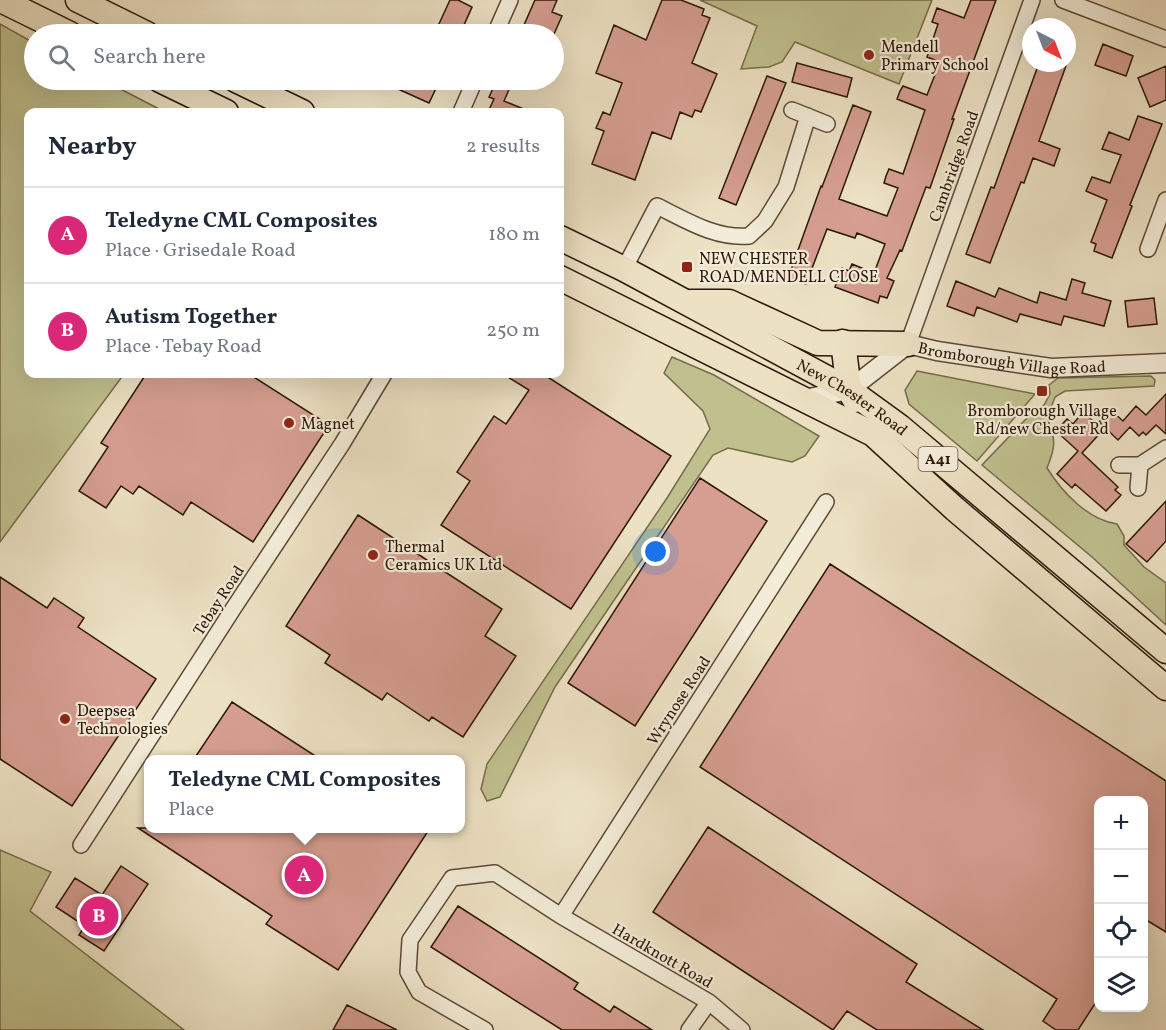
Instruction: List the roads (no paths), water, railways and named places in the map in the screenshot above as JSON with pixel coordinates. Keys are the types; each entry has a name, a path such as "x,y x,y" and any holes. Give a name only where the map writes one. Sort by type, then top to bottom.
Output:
{"highway":[{"path":"1,0 50,24"},
{"path":"78,0 127,24"},
{"path":"181,90 218,108"},
{"path":"257,90 294,108"},
{"name":"New Chester Road","path":"564,240 624,269 849,390 900,427 1166,651"},
{"name":"New Chester Road","path":"564,280 873,434 955,508 1166,688"},
{"path":"686,302 729,302 818,343 908,344"},
{"path":"843,342 849,390 873,434"}],"street":[{"path":"499,24 510,0"},
{"name":"Cambridge Road","path":"908,344 1032,0"},
{"path":"1063,0 1166,39"},
{"path":"462,108 470,90"},
{"path":"792,110 827,124"},
{"path":"624,269 657,206 716,234 734,237 749,236 765,220 786,187 808,116"},
{"path":"1148,249 1166,201"},
{"name":"Bromborough Village Road","path":"804,399 849,390 908,344 937,351 1051,368 1166,363"},
{"name":"Tebay Road","path":"81,845 342,444 382,378"},
{"path":"1119,465 1140,465 1166,448"},
{"path":"1138,488 1140,465"},
{"name":"Wrynose Road","path":"561,916 826,502"},
{"path":"1072,572 1166,660"},
{"name":"Hardknott Road","path":"485,1030 419,992 408,972 410,940 452,878 495,873 561,916 709,1002 742,1030"},
{"path":"689,1030 709,1002"}],"place":[{"name":"Mendell Primary School","path":"869,55"},
{"name":"NEW CHESTER ROAD/MENDELL CLOSE","path":"687,267"},
{"name":"Bromborough Village Rd/new Chester Rd","path":"1042,391"},
{"name":"Magnet","path":"289,423"},
{"name":"Thermal Ceramics UK Ltd","path":"373,555"},
{"name":"Deepsea Technologies","path":"65,719"},
{"name":"Teledyne CML Composites","path":"304,875"},
{"name":"Autism Together","path":"99,916"}]}
